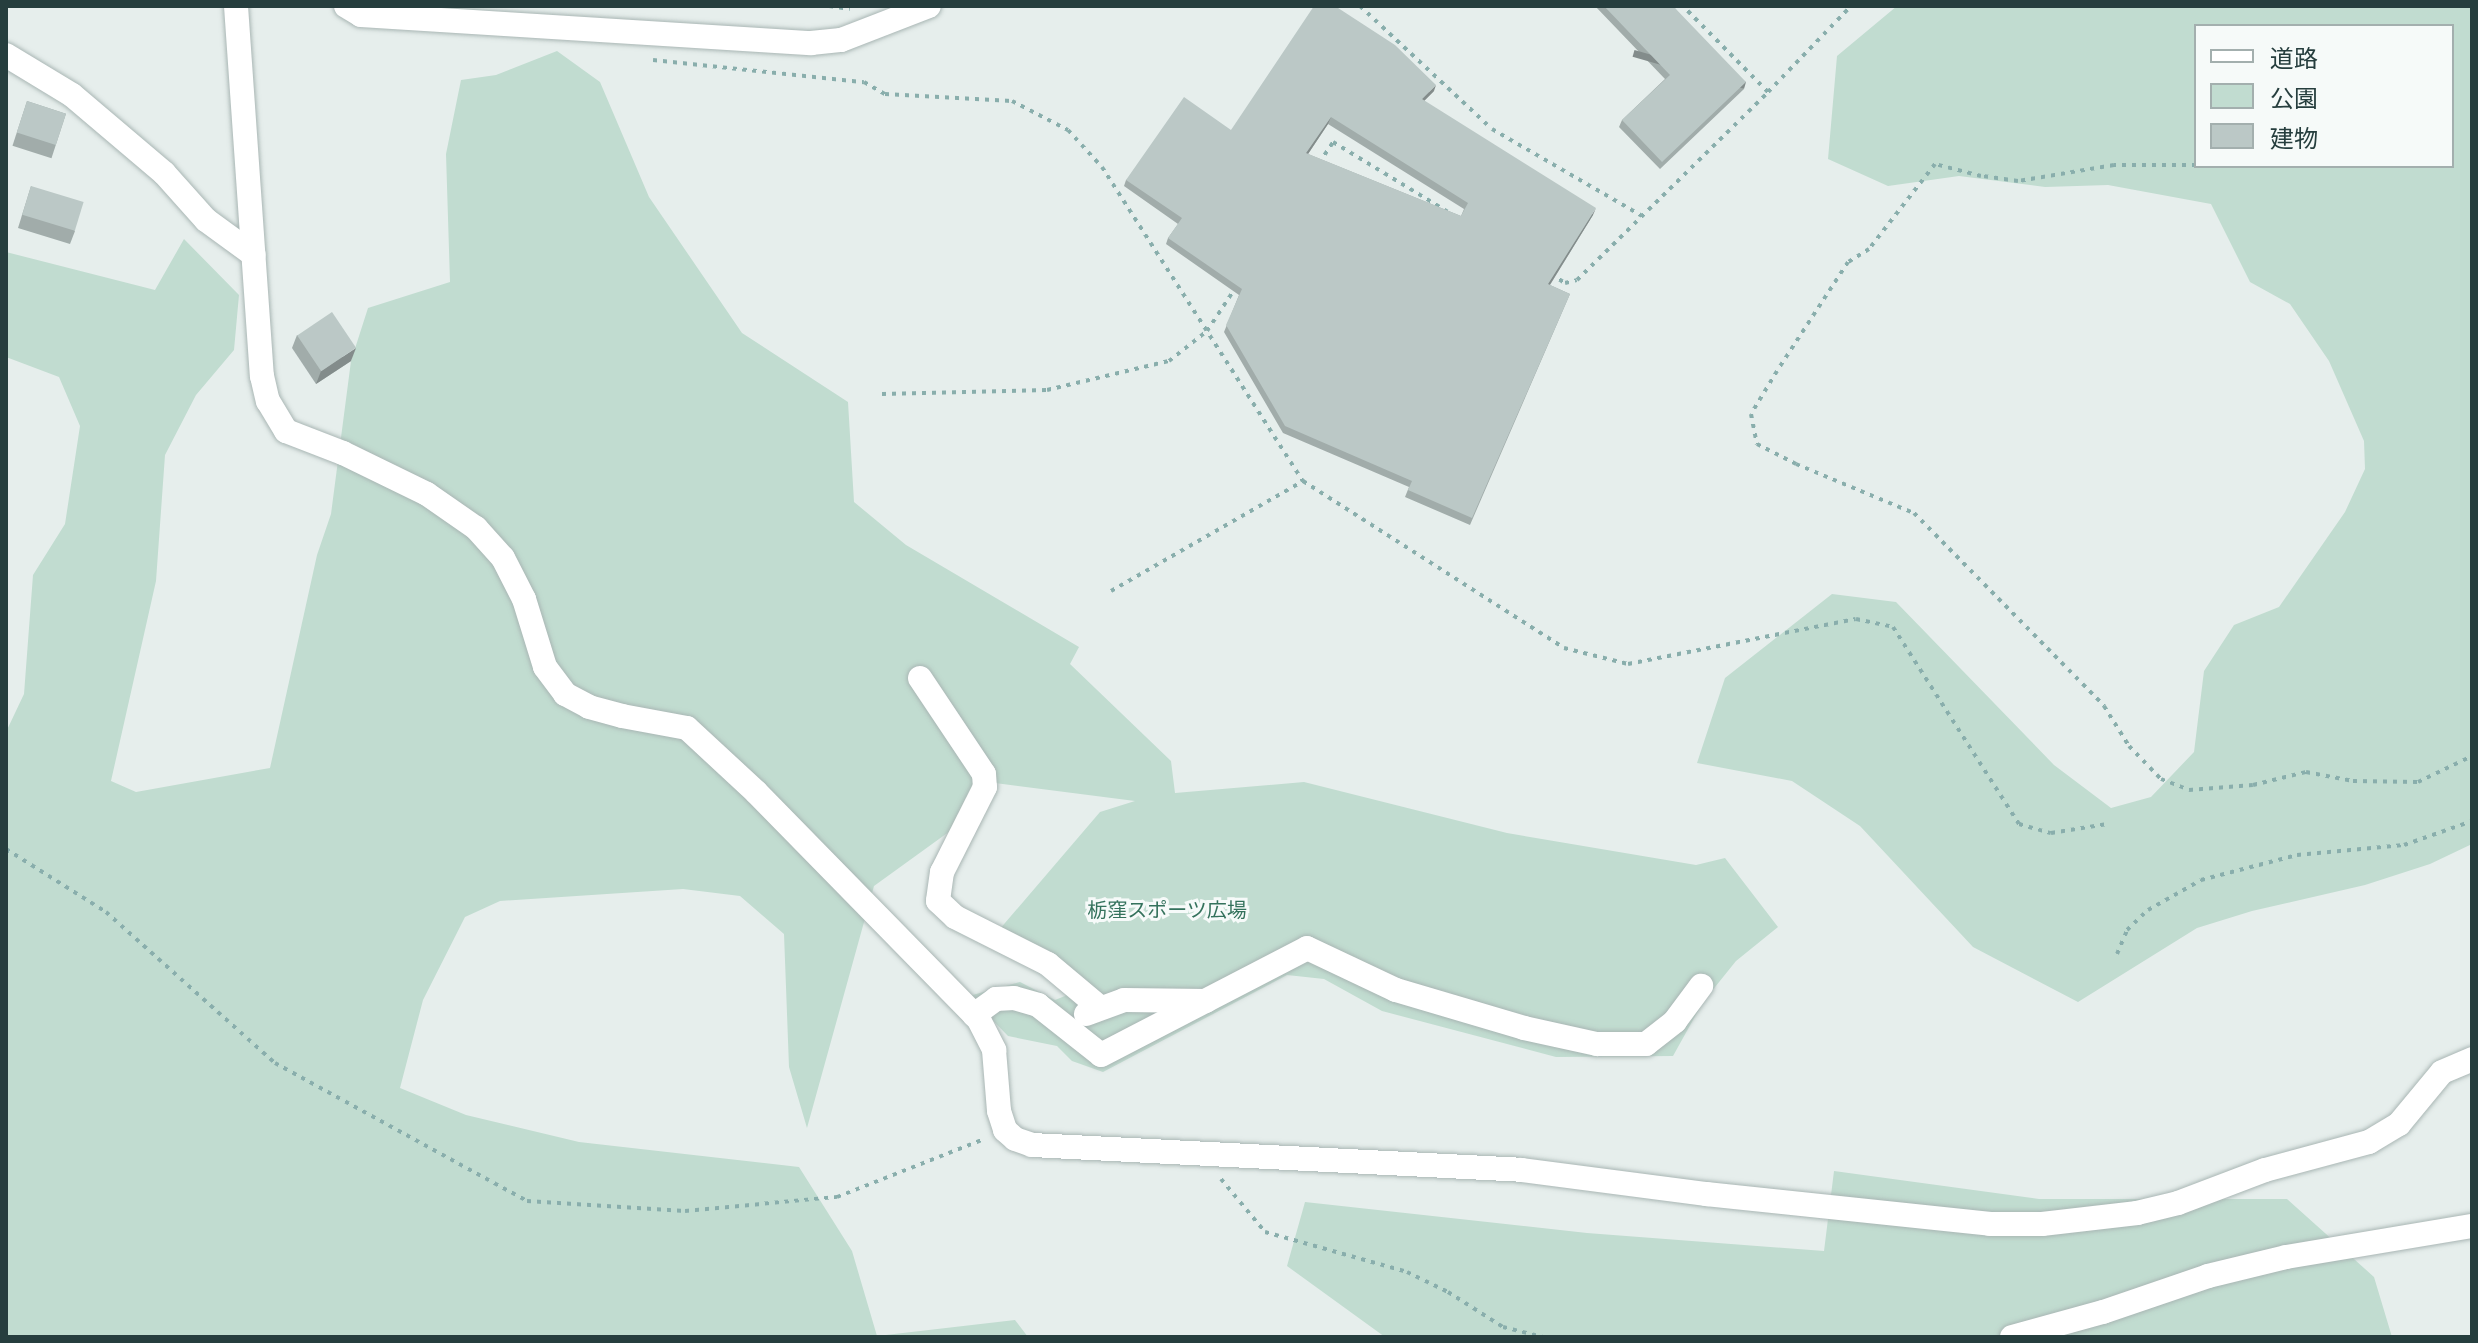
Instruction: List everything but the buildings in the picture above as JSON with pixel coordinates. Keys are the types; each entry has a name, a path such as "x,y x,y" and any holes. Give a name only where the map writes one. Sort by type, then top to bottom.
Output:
{"street":[{"path":"236,6 262,376 268,401 286,431 343,453 427,494 476,528 503,558 524,599 545,667 565,694 589,707 687,728 756,792 974,1015 994,1050 999,1111 1005,1130 1032,1145 1521,1170 1706,1194 1990,1224 2081,1221 2178,1203 2265,1170 2369,1142 2399,1124 2442,1072 2472,1059"},
{"path":"346,6 361,15 811,43 841,40 929,6"},
{"path":"6,55 72,95 164,173 206,220 254,255"},
{"path":"920,678 984,774 985,787 942,872 938,901 955,917 1048,964 1098,1006"},
{"path":"974,1015 996,999 1014,998 1038,1005 1101,1055 1307,948 1396,990 1524,1028 1597,1044 1646,1044 1675,1021 1701,986"},
{"path":"1066,1025 1098,1006 1124,1000 1209,1001"},
{"path":"2012,1337 2103,1312 2208,1276 2286,1257 2472,1226"}],"path":[{"path":"1360,6 1492,129 1642,216"},
{"path":"1683,6 1768,92"},
{"path":"1538,266 1565,283 1577,280 1851,6"},
{"path":"644,59 864,82 885,94 1012,101 1068,130 1102,167 1303,481 1564,648 1628,664 1856,619 1893,627 2019,824 2051,833 2107,824"},
{"path":"1316,167 1333,142 1456,217"},
{"path":"2194,165 2114,165 2018,181 1981,176 1935,164 1869,249 1848,262 1777,371 1751,414 1757,444 1809,470 1914,513 2104,706 2129,746 2161,779 2189,790 2253,785 2306,772 2353,781 2418,782 2472,756"},
{"path":"882,394 1047,390 1169,361 1207,331 1240,280"},
{"path":"1111,591 1303,481"},
{"path":"2117,954 2127,930 2148,910 2201,880 2297,855 2404,845 2472,821"},
{"path":"6,849 106,912 275,1063 403,1130 527,1201 685,1211 837,1197 1005,1130"},
{"path":"1187,1154 1191,1163 1220,1178 1265,1232 1407,1272 1448,1292 1503,1327 1543,1337"}],"green space":[{"path":"1897,6 2472,6 2472,844 2430,864 2365,885 2252,911 2197,928 2078,1002 1973,947 1860,826 1792,781 1697,763 1725,678 1832,594 1896,602 2054,765 2111,808 2151,797 2194,752 2204,671 2234,625 2279,607 2345,512 2365,469 2364,441 2329,361 2290,304 2250,282 2211,204 2108,185 2045,187 1959,176 1888,186 1828,159 1837,56"},
{"name":"栃窪スポーツ広場","path":"557,51 600,82 649,197 742,333 848,402 854,502 906,545 1079,647 1070,664 1171,761 1175,793 1304,782 1507,833 1696,865 1725,858 1778,927 1736,961 1703,1002 1673,1056 1556,1057 1382,1011 1324,979 1287,975 1103,1072 1072,1061 1057,1046 1008,1036 969,996 1020,982 1055,1000 1065,996 1078,980 999,930 1100,812 1135,801 995,783 957,826 874,886 807,1128 789,1067 784,934 740,896 683,889 500,901 465,917 423,1000 400,1088 466,1115 579,1142 799,1167 852,1251 877,1336 1015,1320 1028,1337 6,1337 6,732 24,694 33,575 65,524 80,426 59,377 6,357 6,252 155,290 184,239 239,295 234,350 196,395 165,455 156,581 111,781 136,792 270,768 317,555 331,514 351,361 368,308 450,282 446,154 461,80 496,75"},
{"path":"1834,1171 2039,1199 2287,1199 2374,1277 2392,1337 1385,1337 1287,1266 1305,1202 1587,1233 1824,1251"}]}
